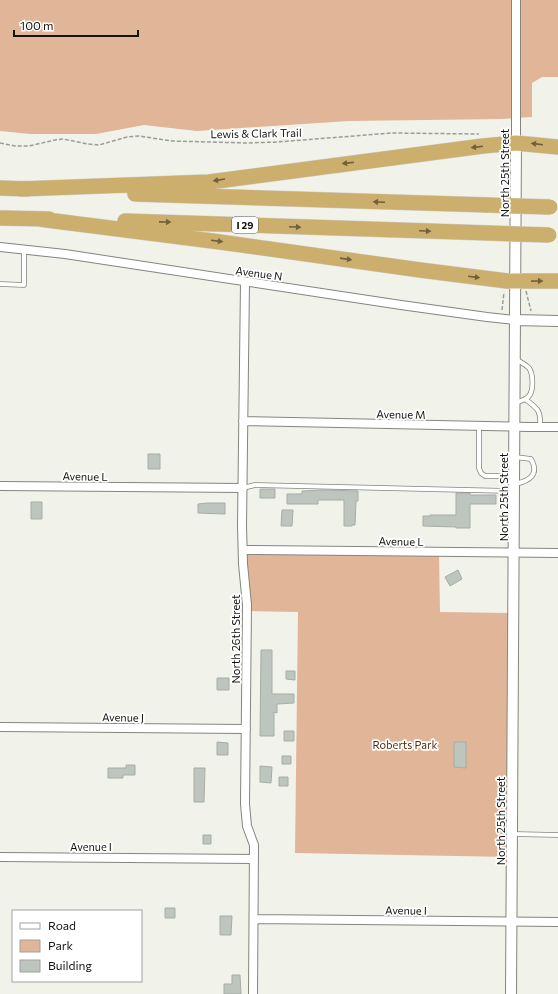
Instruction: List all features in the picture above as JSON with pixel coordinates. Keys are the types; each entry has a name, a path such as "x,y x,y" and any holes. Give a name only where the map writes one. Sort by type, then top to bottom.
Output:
{"highway":[{"path":"20,189 209,182 516,143 558,147"},
{"path":"0,188 554,207"},
{"name":"I 29","path":"0,218 553,235"},
{"path":"39,219 516,282 558,281"}],"street":[{"name":"North 25th Street","path":"511,994 515,483 516,0"},
{"name":"Avenue N","path":"0,247 65,254 245,282 515,320"},
{"name":"North 26th Street","path":"245,282 243,422 243,550 247,605 245,816 254,845 254,994"},
{"path":"515,320 558,321"},
{"name":"Avenue M","path":"243,422 515,427 558,426"},
{"name":"Avenue L","path":"0,486 243,488"},
{"name":"Avenue L","path":"243,550 558,553"},
{"name":"Avenue J","path":"0,727 246,729"},
{"name":"Avenue I","path":"0,856 254,859"},
{"name":"Avenue I","path":"254,919 558,922"}],"lane":[{"path":"0,284 24,285 24,249"},
{"path":"515,358 532,372 532,391 530,395 526,399 515,404"},
{"path":"526,399 538,409 540,415 540,427"},
{"path":"479,426 478,468 481,473 485,476 515,483"},
{"path":"243,488 255,485 526,482 531,479 534,465 531,459 515,456"},
{"path":"512,834 558,835"}],"path":[{"name":"Lewis & Clark Trail","path":"0,143 15,146 29,146 63,139 88,144 99,144 127,137 139,136 172,141 247,143 392,133 480,134"}],"green space":[{"path":"0,0 558,0 558,77 542,77 532,83 532,117 502,119 349,121 197,131 144,125 96,134 30,134 0,131"},
{"name":"Roberts Park","path":"243,550 439,553 440,612 514,613 512,857 295,853 298,612 247,611"}],"building":[{"path":"148,454 160,454 160,469 148,469"},
{"path":"260,489 275,489 275,498 260,498"},
{"path":"302,491 358,491 355,525 344,526 344,500 318,500 318,504 287,504 287,494 302,494"},
{"path":"456,493 470,493 470,495 496,495 496,504 470,504 470,528 423,526 423,516 456,515"},
{"path":"31,502 42,502 42,519 31,519"},
{"path":"225,503 225,514 198,513 198,504"},
{"path":"282,510 293,510 292,526 281,526"},
{"path":"458,570 462,579 450,586 445,577"},
{"path":"261,650 272,650 272,694 294,694 294,703 277,704 277,713 274,712 274,736 260,736"},
{"path":"286,671 295,671 295,680 286,679"},
{"path":"217,678 229,678 229,690 217,690"},
{"path":"284,731 294,731 294,741 284,741"},
{"path":"217,742 228,743 228,755 217,755"},
{"path":"454,742 466,742 466,768 454,767"},
{"path":"282,756 291,756 291,764 282,764"},
{"path":"126,765 135,765 135,775 123,775 123,778 108,778 108,768 126,768"},
{"path":"260,766 272,767 271,783 260,782"},
{"path":"194,768 205,768 204,802 194,802"},
{"path":"279,777 288,777 288,786 279,786"},
{"path":"203,835 211,835 211,844 203,844"},
{"path":"165,908 175,908 175,918 165,918"},
{"path":"220,916 232,916 231,935 220,935"},
{"path":"232,975 240,975 241,994 224,994 224,984 232,984"}]}
